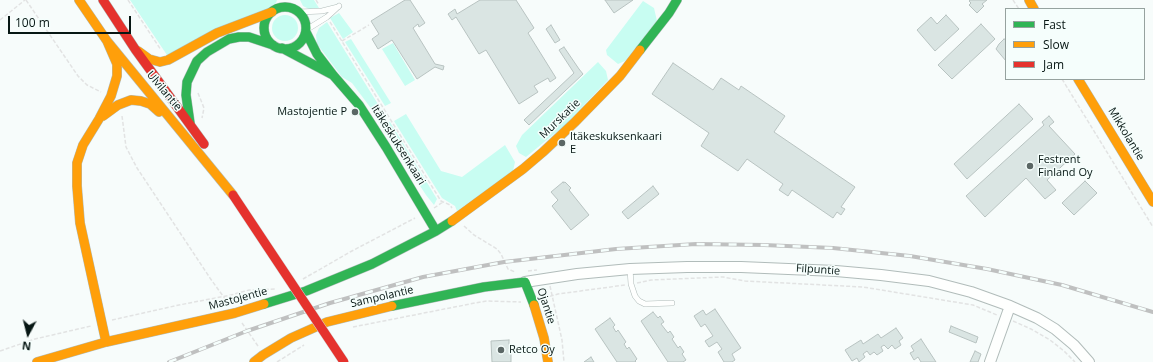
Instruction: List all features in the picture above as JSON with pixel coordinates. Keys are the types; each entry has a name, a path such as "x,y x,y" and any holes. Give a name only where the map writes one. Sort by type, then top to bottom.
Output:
{"main road":[{"name":"Ulvilantie","path":"79,0 106,41 233,195 344,362"},
{"name":"Ulvilantie","path":"103,0 135,49 223,171 233,195"},
{"path":"276,7 267,17 265,22 264,29 266,35 269,41 278,47 290,48 297,45 303,39 306,31 306,23 298,11 294,0"},
{"name":"Murskatie","path":"436,231 458,217 523,169 576,122 620,76 669,13 677,0"},
{"path":"135,49 149,58 160,62 168,60 217,33 276,7 290,7 298,11"},
{"name":"Itäkeskuksenkaari","path":"306,31 317,54 359,105 436,231"},
{"name":"Itäkeskuksenkaari","path":"190,126 186,95 188,82 198,61 207,52 219,44 229,40 239,37 249,37 260,40 278,47 333,75"},
{"path":"106,41 117,64 117,76 111,96 83,146 77,163 80,223 106,342"},
{"name":"Mikkolantie","path":"1079,80 1153,202"},
{"path":"99,119 118,105 131,100 141,100 150,104 178,128"},
{"name":"Mastojentie","path":"37,362 106,342 235,313 306,291 341,277 404,248 436,231"},
{"name":"Ojantie","path":"525,282 533,301 544,338 548,362"},
{"name":"Sampolantie","path":"254,362 291,338 310,329 341,319 394,306 477,289 525,282"}],"street":[{"name":"Filpuntie","path":"525,282 577,274 630,269 687,267 741,266 812,269 881,275 929,282 971,292 1010,306 1038,318 1055,329 1074,345 1089,362"},
{"path":"990,362 1010,306"}],"lane":[{"path":"298,11 322,11 339,6 306,31"},
{"path":"630,269 631,284 635,296 639,301 645,304 672,303"}],"path":[{"path":"0,20 26,0 78,76 87,85 111,96"},
{"path":"316,0 322,11"},
{"path":"326,17 441,202 450,206 466,228 474,235 497,249 508,269 516,272"},
{"path":"342,41 369,25"},
{"path":"1063,80 1153,227"},
{"path":"118,105 121,114 126,147 137,168 263,355"},
{"path":"300,281 350,252 426,213 443,202"},
{"path":"524,272 539,270"},
{"path":"350,328 487,301 533,301 558,294 617,287 651,280 723,277 745,281 863,287 973,305 1031,329 1050,340 1075,362"},
{"path":"548,278 562,340 564,362"},
{"path":"0,352 35,339 101,323 179,305 223,296 231,296 249,290 277,288"},
{"path":"277,362 305,344"}],"green space":[{"path":"130,0 277,0 276,3 268,9 167,55"},
{"path":"300,0 314,0 319,8 309,9 303,6"},
{"path":"643,1 654,8 657,21 625,61 618,64 607,55 606,50"},
{"path":"339,13 353,32 343,39 330,18"},
{"path":"285,15 295,18 298,28 295,38 285,41 275,38 272,28 275,18"},
{"path":"327,22 381,109 378,111 373,111 352,83 342,77 317,44 316,35 319,28"},
{"path":"351,39 391,103 385,106 345,42"},
{"path":"393,43 415,80 405,86 382,49"},
{"path":"598,62 606,71 608,80 565,125 526,157 519,153 516,146 522,135"},
{"path":"406,114 441,171 462,177 505,145 515,162 513,171 457,211 455,206 442,198 394,121"},
{"path":"390,122 437,199 434,205 384,131 383,125"}],"building":[{"path":"405,0 410,0 425,23 419,27 418,24 413,28 435,64 444,66 443,70 435,67 417,79 392,40 378,49 372,39 379,34 371,21"},
{"path":"480,0 516,0 534,28 528,33 556,78 550,82 548,78 534,86 538,92 519,104 486,50 479,54 456,17 452,20 448,14 455,9 457,14"},
{"path":"605,0 633,0 614,13"},
{"path":"987,0 982,4 984,6 977,13 969,5 971,3 969,1"},
{"path":"946,15 959,29 935,51 917,30 931,17 937,24"},
{"path":"981,24 995,39 952,79 938,65"},
{"path":"551,25 560,40 555,43 546,29"},
{"path":"1005,40 1005,60 996,49 999,44"},
{"path":"564,47 583,74 529,125 524,120 574,73 559,50"},
{"path":"673,63 713,90 721,78 739,90 741,86 785,116 774,132 855,187 841,207 845,209 841,215 837,212 833,218 792,190 788,196 779,190 783,184 747,159 738,171 701,146 709,133 652,94"},
{"path":"1019,104 1033,119 967,179 954,164"},
{"name":"Festrent Finland Oy","path":"1049,116 1054,122 1049,126 1075,154 1047,180 1056,190 1045,199 1026,178 985,217 966,196 1044,125 1042,122"},
{"path":"1085,181 1097,193 1074,215 1062,203"},
{"path":"563,182 571,188 569,190 589,215 571,230 552,206 558,200 551,192"},
{"path":"653,186 659,194 628,219 622,212"},
{"path":"715,309 741,348 732,354 735,360 732,362 724,362 718,352 722,349 717,342 709,347 705,341 713,336 705,324 701,327 694,316 703,310 706,315"},
{"path":"653,312 658,318 660,316 664,322 661,324 668,333 670,331 674,337 672,339 678,348 680,346 684,352 682,354 686,360 683,362 668,362 641,321"},
{"path":"610,318 615,325 613,327 616,332 618,330 626,342 624,344 627,349 629,347 637,359 635,361 636,362 617,362 595,329"},
{"path":"951,326 978,337 976,343 949,332"},
{"path":"896,328 903,338 899,341 901,345 895,349 892,345 888,349 884,345 881,347 883,351 877,355 874,352 870,355 867,351 863,354 865,357 859,362 857,358 852,361 845,350 861,340 863,344 878,334 881,338"},
{"path":"921,339 936,362 921,362 918,357 914,360 910,353 914,351 911,346"},
{"name":"Retco Oy","path":"509,340 511,362 492,362 491,341"},
{"path":"975,351 981,354 978,362 970,362"},
{"path":"591,357 594,362 584,362"}],"railway":[{"path":"169,362 247,331 330,303 423,277 504,262 616,249 696,244 833,248 910,256 987,269 1062,285 1153,312"}],"traffic: fast":[{"path":"640,50 669,13 677,0"},
{"path":"285,7 300,13 306,28 300,43 285,49 270,43 264,28 270,13 285,7"},
{"path":"306,32 317,54 359,105 436,231"},
{"path":"190,123 186,95 187,82 197,61 207,52 229,39 249,37 273,45"},
{"path":"282,48 331,74"},
{"path":"264,304 306,291 372,264 436,231 452,221"},
{"path":"392,306 484,287 525,282 534,305"}],"traffic: slow":[{"path":"79,0 107,41 233,195"},
{"path":"1029,0 1033,8"},
{"path":"138,51 149,59 160,62 168,60 217,33 272,12"},
{"path":"106,342 80,223 77,163 83,145 111,96 117,76 117,64 107,41"},
{"path":"452,221 523,169 543,152 620,76 640,50"},
{"path":"1079,80 1153,202"},
{"path":"103,116 118,105 131,100 150,104 159,112"},
{"path":"37,362 106,342 235,313 264,304"},
{"path":"534,305 544,338 548,362"},
{"path":"254,362 291,338 327,322 392,306"}],"traffic: jam":[{"path":"103,0 135,49 204,144"},
{"path":"233,195 344,362"}],"place":[{"name":"Mastojentie P","path":"355,112"},
{"name":"Itäkeskuksenkaari E","path":"562,143"},
{"name":"Festrent Finland Oy","path":"1030,166"},
{"name":"Retco Oy","path":"501,350"}]}
